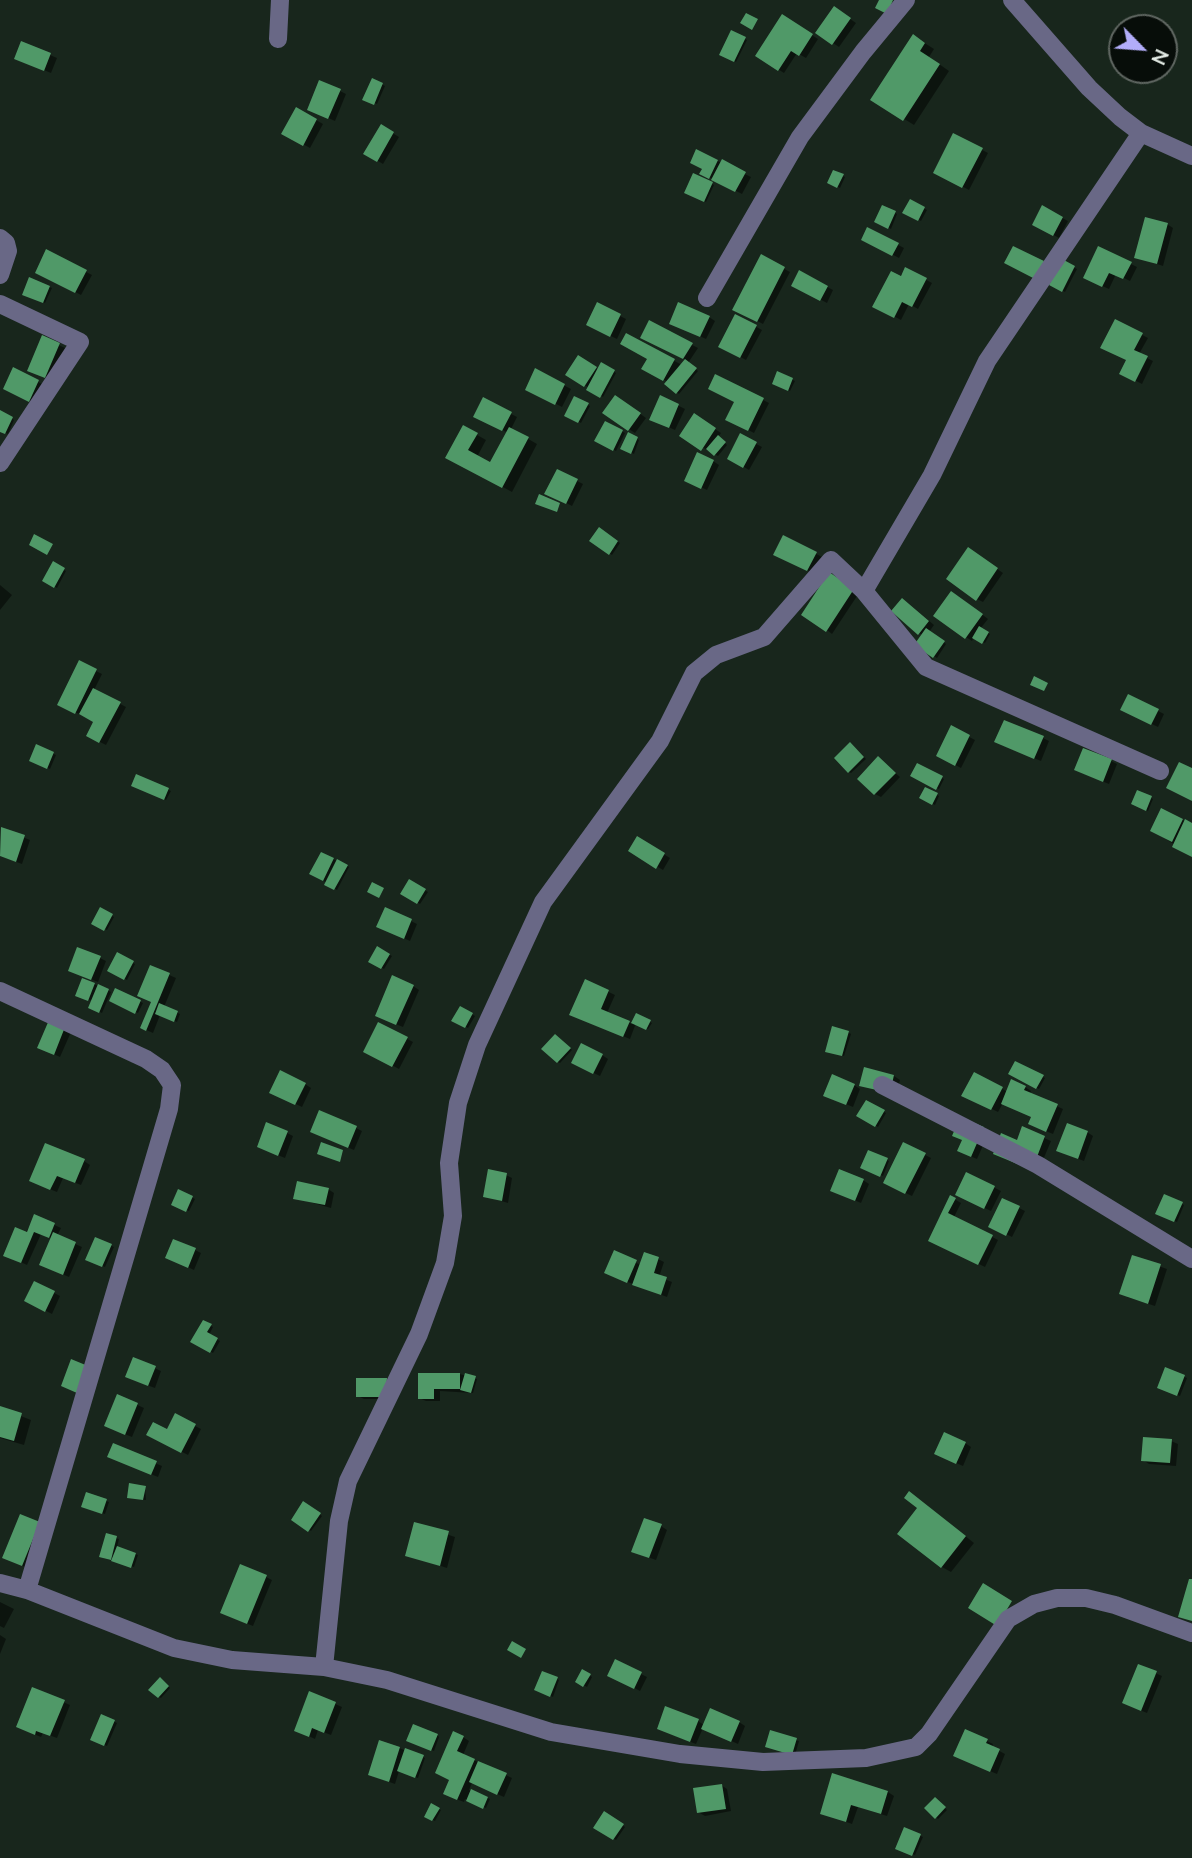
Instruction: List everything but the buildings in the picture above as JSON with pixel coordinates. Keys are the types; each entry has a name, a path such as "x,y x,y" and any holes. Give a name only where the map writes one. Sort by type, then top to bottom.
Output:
{"street":[{"path":"278,39 280,0"},
{"path":"707,298 800,138 863,52 906,0"},
{"path":"1012,0 1089,88 1141,133 1192,156"},
{"path":"864,591 932,475 987,361 1141,133"},
{"path":"0,238 6,243 8,251 0,275"},
{"path":"0,304 80,342 0,463"},
{"path":"324,1667 339,1521 348,1481 418,1334 445,1263 453,1216 449,1163 458,1102 477,1045 543,902 660,741 694,673 716,655 764,637 831,560 864,591 926,667 1160,771"},
{"path":"0,991 146,1059 162,1070 172,1085 169,1110 27,1590"},
{"path":"882,1085 1038,1165 1192,1259"},
{"path":"0,1583 27,1590 174,1648 232,1660 324,1667 387,1680 551,1732 643,1749 763,1762 866,1758 916,1747 929,1734 1008,1619 1034,1604 1056,1598 1086,1598 1115,1605 1192,1633"}]}
